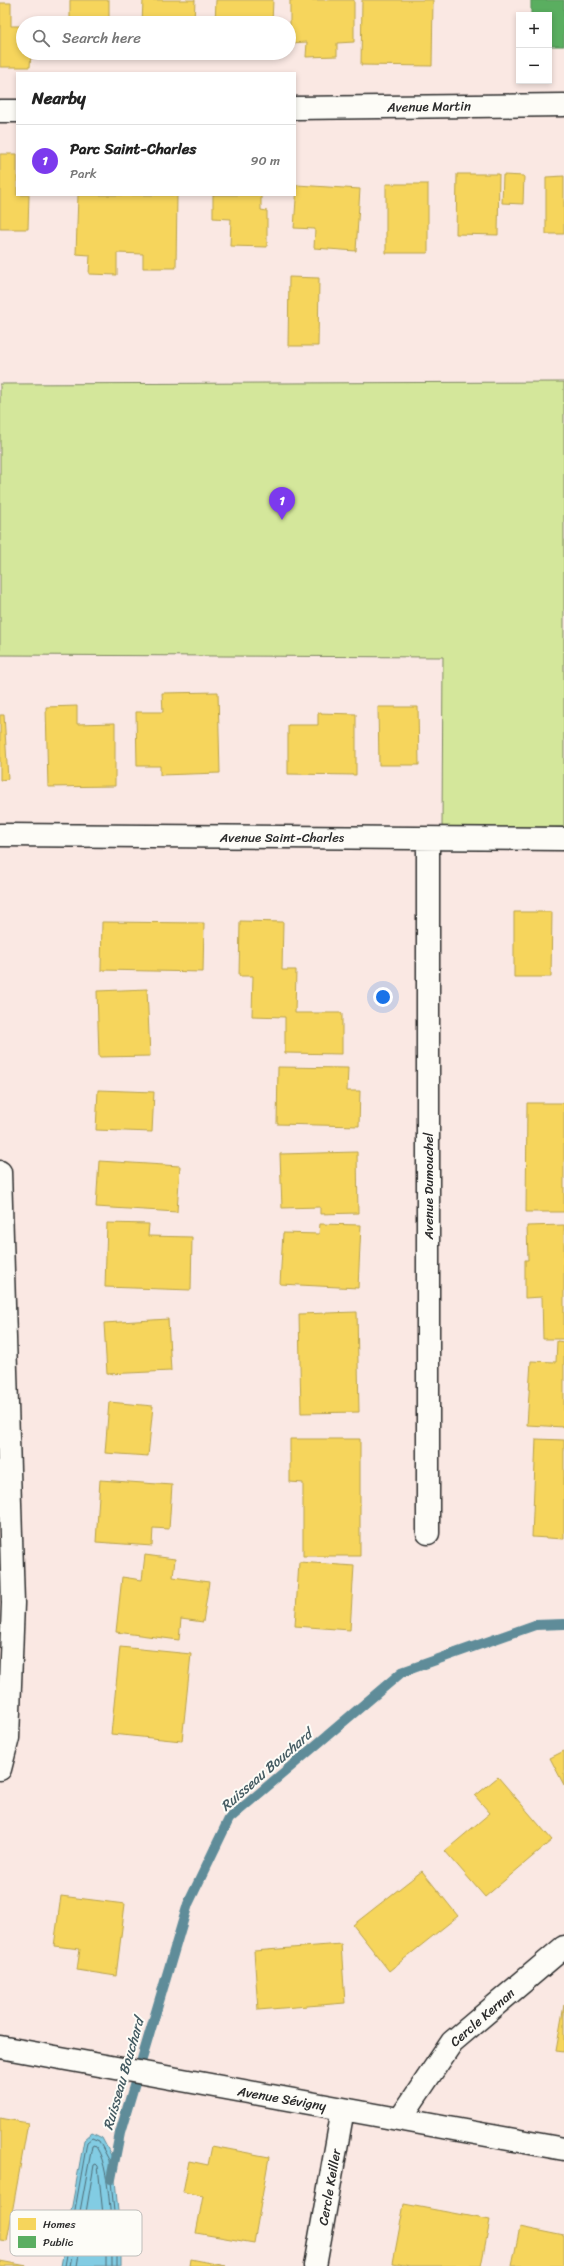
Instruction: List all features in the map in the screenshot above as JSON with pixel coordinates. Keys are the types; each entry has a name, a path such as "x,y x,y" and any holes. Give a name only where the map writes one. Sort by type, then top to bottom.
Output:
{"street":[{"name":"Avenue Martin","path":"296,108 564,105"},
{"path":"0,111 16,111"},
{"name":"Avenue Saint-Charles","path":"0,835 564,839"},
{"name":"Avenue Dumouchel","path":"428,838 428,1533"},
{"path":"0,1172 13,1603 8,1738 0,1769"},
{"name":"Cercle Kernan","path":"400,2119 452,2042 564,1947"},
{"name":"Avenue Sévigny","path":"0,2047 564,2149"},
{"name":"Cercle Keiller","path":"315,2266 343,2109"}],"green space":[{"path":"564,382 564,827 442,828 443,657 0,655 0,384"}],"water":[{"path":"92,2133 102,2138 113,2159 118,2210 71,2210 84,2140"},
{"path":"63,2256 121,2256 121,2266 61,2266"}],"building: Homes":[{"path":"70,0 109,0 109,16 70,16"},
{"path":"143,0 195,0 194,16 142,16"},
{"path":"216,0 273,0 272,16 215,16"},
{"path":"290,0 354,0 354,42 337,43 337,56 306,57 307,42 296,43 296,16 290,16"},
{"path":"362,0 433,0 432,66 361,65"},
{"path":"0,3 11,3 11,26 16,26 16,60 30,60 30,67 0,67"},
{"path":"0,154 16,154 16,196 29,196 28,229 0,229"},
{"path":"457,174 499,174 498,235 456,234"},
{"path":"503,175 524,176 523,204 502,203"},
{"path":"564,176 564,234 546,234 546,177"},
{"path":"386,184 428,184 428,253 386,253"},
{"path":"297,185 360,189 356,251 314,248 315,229 294,228"},
{"path":"78,196 177,196 176,268 143,268 143,254 117,253 117,275 89,274 90,255 76,254"},
{"path":"213,196 261,196 261,210 267,211 267,247 230,246 231,219 213,218"},
{"path":"289,277 319,278 318,346 288,346"},
{"path":"218,692 220,773 160,775 160,766 137,766 136,712 163,712 162,693"},
{"path":"77,706 77,724 115,723 115,786 48,787 46,707"},
{"path":"378,707 418,707 419,765 379,765"},
{"path":"318,713 356,714 356,775 288,774 288,725 318,725"},
{"path":"0,715 4,715 8,779 0,780"},
{"path":"514,912 552,912 551,977 514,977"},
{"path":"240,921 283,922 282,970 296,970 295,1013 342,1013 342,1054 285,1053 285,1017 252,1016 253,976 239,976"},
{"path":"102,922 204,923 203,972 101,970"},
{"path":"147,989 150,1056 99,1057 97,991"},
{"path":"278,1067 348,1068 347,1091 360,1091 359,1126 277,1124"},
{"path":"98,1090 154,1092 152,1132 96,1130"},
{"path":"527,1103 564,1103 564,1212 526,1212"},
{"path":"357,1152 358,1213 320,1214 320,1207 282,1208 280,1154"},
{"path":"99,1161 180,1166 177,1212 96,1207"},
{"path":"107,1223 149,1224 148,1236 192,1237 191,1290 105,1287"},
{"path":"320,1224 361,1225 358,1288 280,1284 283,1233 319,1234"},
{"path":"564,1225 564,1339 543,1339 542,1297 525,1298 525,1260 528,1260 527,1226"},
{"path":"357,1312 359,1412 301,1413 299,1314"},
{"path":"168,1319 171,1371 107,1374 104,1323"},
{"path":"557,1341 564,1342 564,1427 527,1425 531,1361 556,1362"},
{"path":"109,1402 153,1406 148,1456 105,1453"},
{"path":"290,1439 360,1439 360,1556 303,1556 303,1483 290,1482"},
{"path":"536,1439 564,1440 564,1539 532,1537"},
{"path":"100,1480 172,1485 169,1529 153,1528 152,1546 96,1542"},
{"path":"145,1555 175,1559 173,1577 209,1582 203,1622 181,1619 179,1640 116,1632 122,1577 142,1580"},
{"path":"299,1562 354,1566 350,1630 295,1626"},
{"path":"120,1647 191,1654 182,1741 111,1734"},
{"path":"564,1751 564,1785 550,1758"},
{"path":"498,1777 552,1840 485,1897 445,1851 490,1813 475,1796"},
{"path":"422,1871 458,1916 389,1971 353,1925"},
{"path":"61,1896 125,1904 116,1976 77,1970 80,1949 54,1946"},
{"path":"341,1944 345,2003 258,2010 254,1951"},
{"path":"564,2005 564,2052 556,2051"},
{"path":"0,2118 28,2123 13,2210 10,2210 10,2224 7,2241 0,2240"},
{"path":"212,2146 269,2157 254,2243 196,2233 203,2196 183,2192 189,2161 208,2165"},
{"path":"404,2204 490,2220 481,2266 410,2266 393,2263"},
{"path":"520,2227 564,2236 564,2266 512,2266"},
{"path":"191,2259 226,2266 190,2266"},
{"path":"0,2261 27,2266 0,2266"}],"building: Public":[{"path":"531,0 564,0 564,46 552,46 552,12 531,12"}],"waterway":[{"name":"Ruisseau Bouchard","path":"111,2179 120,2133 188,1904 229,1819 402,1672 535,1625 564,1624"}],"place":[{"name":"Parc Saint-Charles","path":"282,520"}]}
